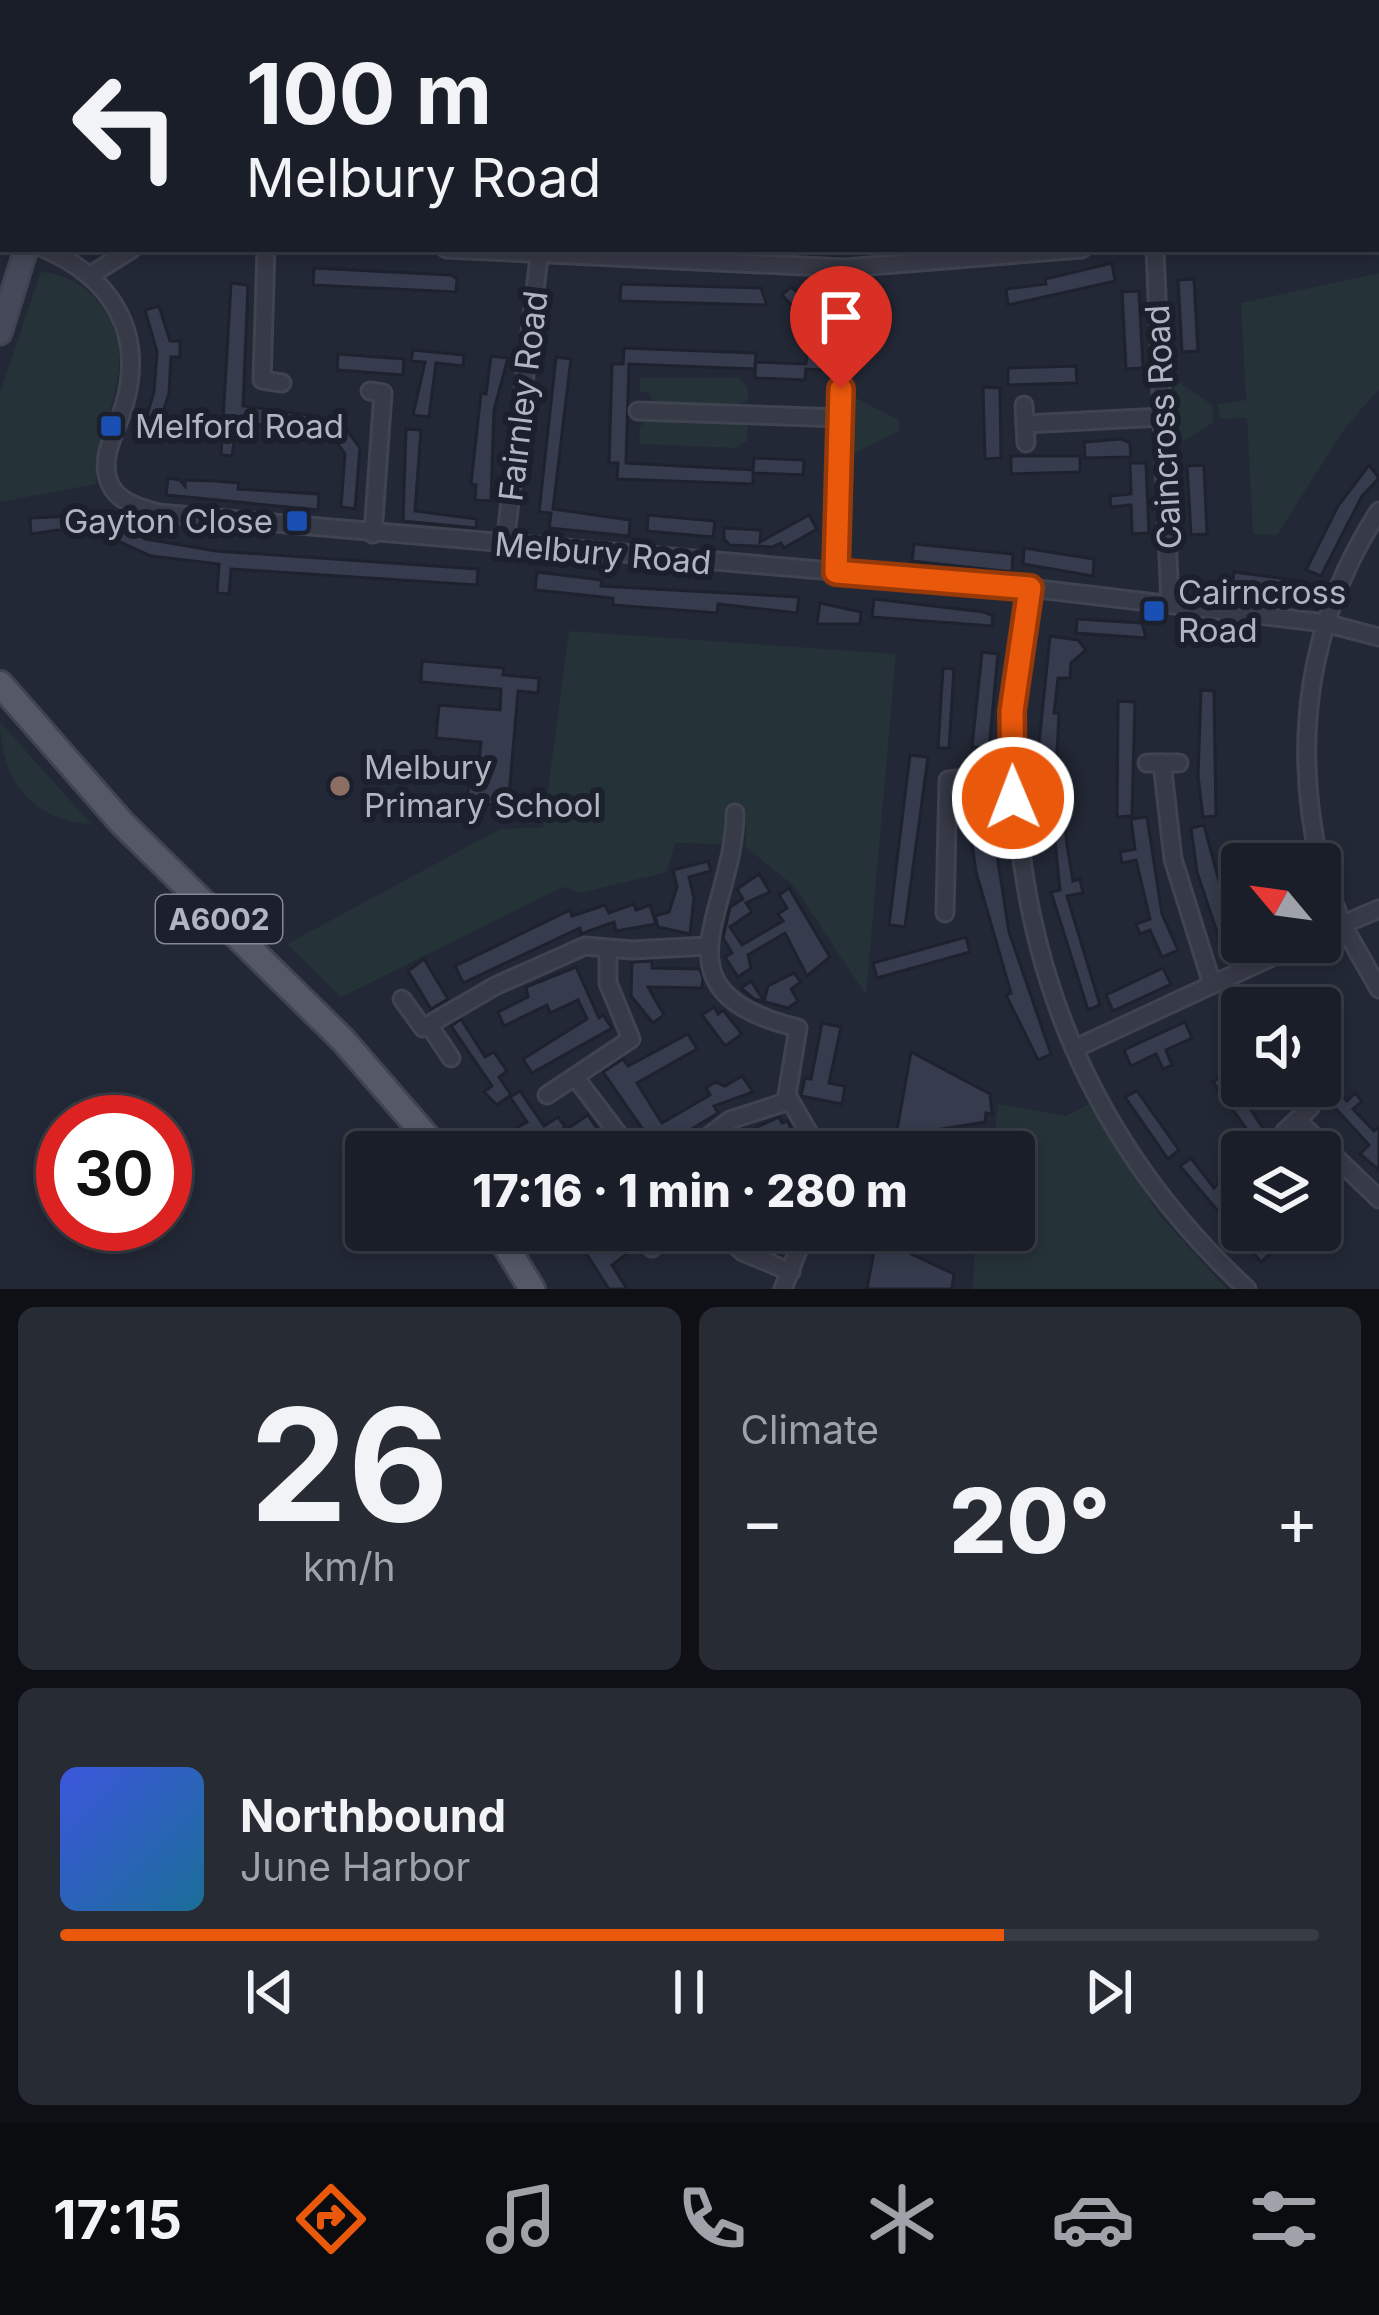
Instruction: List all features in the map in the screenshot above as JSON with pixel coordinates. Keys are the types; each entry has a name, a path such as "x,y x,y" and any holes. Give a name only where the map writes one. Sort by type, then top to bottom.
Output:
{"main road":[{"path":"0,333 25,252"},
{"name":"A6002","path":"0,684 122,823 343,1040 422,1131"},
{"path":"509,1251 532,1289"}],"street":[{"path":"51,252 92,274 127,252"},
{"path":"266,252 262,380 282,383"},
{"name":"Fairnley Road","path":"505,544 540,252"},
{"path":"558,252 845,268 1045,252"},
{"name":"Caincross Road","path":"1155,252 1170,604"},
{"path":"836,572 845,268"},
{"name":"Melbury Road","path":"92,274 112,298 130,347 127,394 106,464 110,485 121,497 158,514 1030,588 1325,623 1379,638"},
{"path":"370,391 383,393 374,534"},
{"path":"1024,404 1026,443"},
{"path":"638,411 840,418"},
{"path":"1025,424 1162,417"},
{"path":"1316,843 1304,771 1306,705 1325,623 1349,562 1379,511"},
{"path":"1030,588 1012,711 1012,773 1028,910 1076,1048 1141,1166 1246,1289"},
{"path":"1163,763 1173,860 1212,985"},
{"path":"945,913 947,772 1012,773"},
{"path":"734,813 732,860 713,908 708,946 717,980 737,1006 755,1017 798,1028 787,1079 789,1101 807,1131"},
{"path":"732,860 754,862"},
{"path":"1379,909 1342,924 1379,989"},
{"path":"403,999 423,1028 576,949 708,946"},
{"path":"547,1095 631,1039 608,983 608,949"},
{"path":"1076,1048 1259,963"},
{"path":"429,1025 451,1058"},
{"path":"575,1078 616,1131"},
{"path":"716,1131 730,1120 789,1101"},
{"path":"1297,1119 1379,1199"},
{"path":"742,1251 791,1272"},
{"path":"783,1289 798,1251"}],"shaded area":[{"path":"41,272 79,285 112,324 118,346 115,392 96,484 0,502 0,392"},
{"path":"1379,273 1379,389 1345,428 1277,535 1253,534 1247,418 1220,419 1218,404 1246,400 1241,303"},
{"path":"640,378 739,378 748,388 748,400 733,407 655,403 649,393 640,392"},
{"path":"1173,378 1212,405 1214,422 1176,446"},
{"path":"852,396 899,420 899,431 849,456"},
{"path":"650,418 733,419 748,424 747,441 736,448 639,444 640,427"},
{"path":"569,631 896,654 866,995 794,886 746,847 746,810 724,811 723,844 675,843 667,872 581,893 563,887 341,997 287,944 500,829 543,828"},
{"path":"0,722 91,824 52,815 24,794 6,762"},
{"path":"998,1104 1066,1116 1089,1104 1160,1216 1227,1289 973,1289 974,1251 1035,1251 1035,1131 987,1131 995,1129"}],"building":[{"path":"1112,263 1115,281 1008,305 1006,289 1046,284 1045,279"},
{"path":"314,268 451,275 457,279 456,292 313,285"},
{"path":"1194,279 1198,351 1182,352 1178,280"},
{"path":"231,283 248,285 243,406 316,416 314,431 237,422 232,456 221,455"},
{"path":"621,284 761,288 767,305 620,301"},
{"path":"791,287 819,310 815,314 824,323 809,336 824,337 822,370 806,369 805,380 755,378 755,362 806,364 809,324 782,295"},
{"path":"1139,291 1143,368 1126,369 1122,292"},
{"path":"159,306 170,341 180,341 180,357 171,357 169,393 158,429 144,425 154,392 157,352 145,310"},
{"path":"624,348 756,353 755,369 629,364 626,463 753,470 754,458 804,460 803,475 753,473 753,484 617,479 618,463 609,463 612,364 623,364"},
{"path":"413,350 464,355 463,366 436,363 429,417 413,415 425,362 411,361"},
{"path":"338,354 404,359 403,375 337,370"},
{"path":"491,356 508,358 494,410 491,501 475,500 476,485 471,484 481,393 486,394"},
{"path":"556,357 571,359 553,509 630,520 629,536 549,528 551,513 539,512"},
{"path":"1076,366 1077,383 1008,385 1008,368"},
{"path":"983,387 1000,388 1001,458 985,459"},
{"path":"338,418 360,448 355,509 341,507 345,454 326,427"},
{"path":"406,429 421,430 415,511 477,519 476,528 403,521"},
{"path":"1121,439 1130,443 1131,457 1085,458 1084,442"},
{"path":"1011,456 1080,456 1080,472 1011,474"},
{"path":"1130,463 1146,463 1149,533 1132,534 1131,505 1111,507 1110,496 1131,494"},
{"path":"1204,465 1207,534 1191,535 1187,466"},
{"path":"1369,465 1379,478 1362,496 1321,576 1306,570 1338,506"},
{"path":"168,478 185,486 185,480 216,481 239,483 238,489 319,494 318,510 166,495"},
{"path":"648,515 715,521 713,537 647,531"},
{"path":"809,515 817,529 784,548 781,543 772,547 730,545 724,539 724,528 761,530 760,542"},
{"path":"73,516 121,525 146,539 216,551 478,569 477,585 231,569 229,594 217,593 219,564 151,556 109,537 58,530 31,534 30,518"},
{"path":"914,544 1013,554 1012,572 912,561"},
{"path":"1024,548 1094,559 1093,576 1023,564"},
{"path":"537,572 602,580 601,586 799,597 797,613 718,604 717,613 613,605 613,598 535,590"},
{"path":"1234,572 1301,581 1299,597 1232,588"},
{"path":"874,599 984,612 993,616 992,626 872,617"},
{"path":"820,603 861,612 860,624 817,624"},
{"path":"1077,619 1142,623 1146,638 1076,633"},
{"path":"1050,636 1078,640 1086,650 1071,663 1070,678 1058,678 1054,713 1059,713 1057,754 1067,845 1073,881 1080,879 1083,893 1067,896 1100,1005 1088,1010 1051,892 1060,890 1046,754 1038,753"},
{"path":"982,652 998,654 989,748 972,747"},
{"path":"422,661 504,668 503,675 539,678 538,693 518,691 508,808 467,800 469,782 477,782 481,742 436,738 439,705 500,710 501,689 421,682"},
{"path":"943,668 954,669 949,748 938,748"},
{"path":"1201,690 1214,691 1216,816 1203,817 1198,776"},
{"path":"1118,701 1135,702 1132,816 1117,817"},
{"path":"910,755 928,757 905,927 889,925"},
{"path":"989,804 1009,932 1051,1054 1038,1060 1006,995 1011,993 976,872 968,815 970,807"},
{"path":"1147,817 1162,914 1178,950 1162,957 1150,930 1140,934 1136,924 1150,919 1136,860 1122,863 1120,852 1135,849 1131,819"},
{"path":"1204,825 1221,888 1220,941 1197,872 1191,828"},
{"path":"708,861 711,871 689,877 694,898 690,934 658,927 655,916 669,912 677,887 673,870"},
{"path":"759,874 770,892 746,903 752,912 730,927 742,945 783,921 778,914 787,908 779,895 789,888 830,957 807,976 785,933 748,955 751,968 738,977 725,957 732,953 723,938 730,907 743,899 737,889"},
{"path":"634,904 636,910 650,905 656,924 616,931 614,922 581,934 580,928 463,983 455,966 570,910 572,916 605,905 609,913"},
{"path":"966,937 970,952 877,978 873,963"},
{"path":"424,959 448,999 431,1009 408,971"},
{"path":"652,961 652,968 700,969 703,978 702,988 648,987 664,1015 653,1023 631,996 632,962"},
{"path":"576,967 599,1018 603,1015 612,1028 532,1073 523,1059 587,1019 578,1000 550,1013 547,1005 504,1026 498,1012 528,997 526,987"},
{"path":"1163,968 1171,984 1113,1011 1106,995"},
{"path":"794,973 801,982 791,989 798,1001 788,1008 754,999 741,988 751,981 764,1001 768,986"},
{"path":"714,1007 718,1014 723,1010 742,1034 725,1046 702,1015"},
{"path":"461,1019 485,1057 494,1052 507,1071 499,1077 511,1095 497,1105 484,1092 492,1086 451,1026"},
{"path":"1185,1022 1192,1038 1166,1050 1172,1065 1163,1069 1156,1054 1131,1066 1124,1050"},
{"path":"822,1023 841,1027 829,1083 845,1086 842,1104 801,1096 805,1078 811,1079"},
{"path":"688,1034 697,1049 637,1083 662,1123 710,1095 706,1088 715,1082 725,1086 742,1076 753,1092 714,1106 718,1113 688,1131 644,1131 603,1072 623,1059 628,1066"},
{"path":"911,1052 990,1094 992,1114 986,1113 985,1122 897,1131"},
{"path":"520,1091 544,1126 558,1117 565,1127 516,1131 527,1122 510,1097"},
{"path":"1137,1091 1179,1150 1168,1159 1125,1097"},
{"path":"1355,1093 1362,1101 1353,1109 1374,1131 1379,1127 1379,1170 1360,1154 1369,1145 1334,1107 1341,1107 1341,1094 1347,1101"},
{"path":"1231,1107 1249,1107 1266,1131 1248,1131"},
{"path":"588,1115 599,1131 564,1131"},
{"path":"779,1117 782,1123 788,1121 791,1131 748,1131"},
{"path":"1191,1158 1214,1188 1221,1185 1221,1215 1180,1166"},
{"path":"585,1251 631,1251 612,1265 627,1289 609,1289"},
{"path":"874,1251 907,1251 954,1274 952,1289 867,1289"},
{"path":"1252,1251 1273,1251 1261,1262"}],"place":[{"name":"Melford Road","path":"111,426"},
{"name":"Gayton Close","path":"297,521"},
{"name":"Cairncross Road","path":"1154,611"},
{"name":"Melbury Primary School","path":"340,786"}],"route":[{"path":"841,389 836,572 1030,588 1012,711 1013,798"}]}
